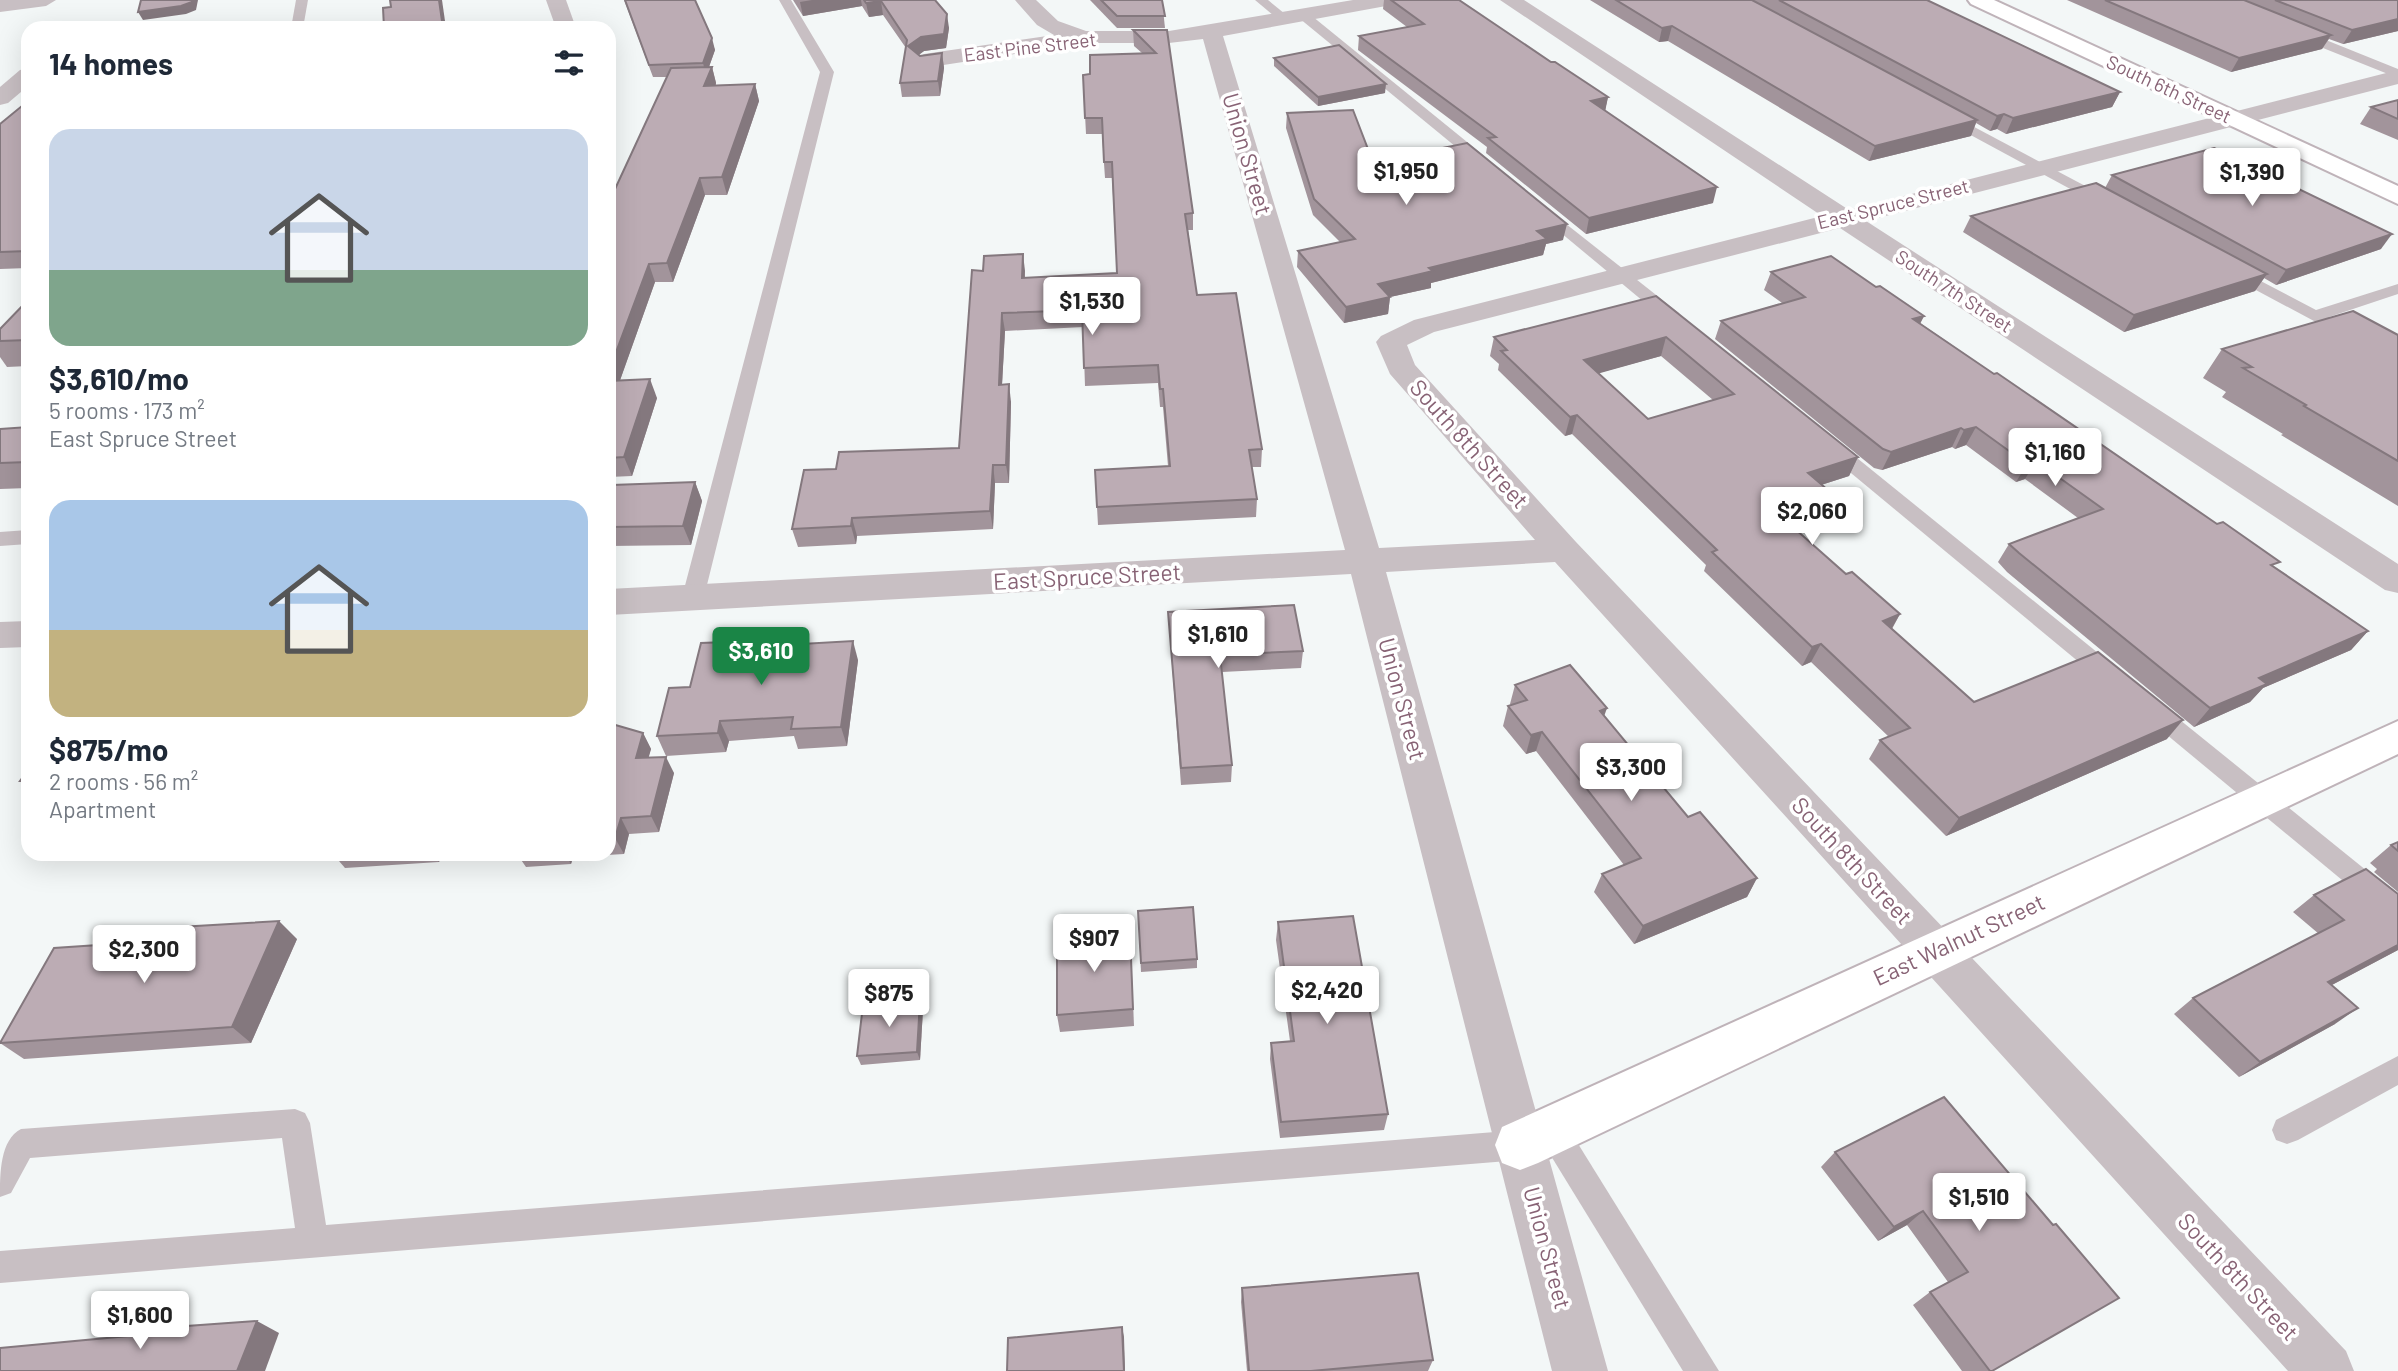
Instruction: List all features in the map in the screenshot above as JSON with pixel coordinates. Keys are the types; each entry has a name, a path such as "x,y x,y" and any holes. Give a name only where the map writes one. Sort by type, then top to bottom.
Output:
{"street":[{"path":"0,6 46,0"},
{"path":"556,0 564,21"},
{"path":"1025,0 1049,27 1063,34 1087,37"},
{"name":"East Pine Street","path":"924,61 1087,37 1169,37 1211,32 1386,0"},
{"name":"South 7th Street","path":"1510,0 2398,581"},
{"name":"South 6th Street","path":"1978,0 2398,196"},
{"name":"Union Street","path":"1211,32 1535,1137 1580,1371"},
{"name":"East Spruce Street","path":"1391,342 1424,326 2398,75"},
{"path":"0,98 21,81"},
{"name":"South 8th Street","path":"1391,342 1401,368 1564,550 2326,1371"},
{"name":"East Spruce Street","path":"616,602 1564,550"},
{"name":"East Walnut Street","path":"1535,1137 2398,736"}],"lane":[{"path":"298,21 302,0"},
{"path":"693,597 827,72 785,0"},
{"path":"1261,0 1294,17 1494,171"},
{"path":"2289,30 2398,75"},
{"path":"1929,107 2113,207"},
{"path":"1526,197 1685,327"},
{"path":"2220,264 2398,360"},
{"path":"2315,316 2398,289"},
{"path":"1813,432 2398,911"},
{"path":"0,539 21,538"},
{"path":"2287,1130 2398,1070"},
{"path":"0,1182 21,1144 295,1124 313,1241"},
{"path":"0,1267 1535,1137 1703,1371"}],"building":[{"path":"141,0 192,0 192,2 138,12"},
{"path":"390,0 439,0 442,21 384,21 383,8 391,7"},
{"path":"625,0 695,0 712,38 703,63 649,65"},
{"path":"864,0 935,0 947,14 944,34 921,37 908,46 920,56 942,53 938,81 900,83 907,40 881,1 866,3"},
{"path":"1101,0 1162,0 1165,16 1117,16"},
{"path":"1391,0 1459,0 1608,97 1591,101 1717,187 1589,218 1488,138 1496,137 1359,36 1424,24"},
{"path":"1616,0 1752,0 1977,120 1875,146 1672,26 1662,28"},
{"path":"1779,0 1927,0 2120,92 2013,118 2004,114 1997,116"},
{"path":"2105,0 2244,0 2331,35 2239,58"},
{"path":"2275,0 2398,0 2398,19 2352,30"},
{"path":"1133,30 1167,30 1193,213 1185,214 1197,295 1236,293 1262,449 1249,450 1257,499 1097,507 1095,470 1170,466 1163,389 1160,389 1158,365 1084,368 1082,310 1002,313 999,385 1009,384 1006,465 993,465 990,511 852,518 851,526 792,529 804,470 836,469 839,452 959,448 972,270 983,271 984,256 1023,254 1022,278 1117,273 1112,162 1104,162 1102,118 1085,118 1083,75 1090,74 1090,55 1156,53"},
{"path":"1339,45 1386,84 1318,97 1274,58"},
{"path":"712,67 704,86 755,84 722,177 700,178 667,263 649,264 616,352 616,187 671,68"},
{"path":"2398,100 2398,119 2371,107"},
{"path":"21,107 21,251 0,252 0,124"},
{"path":"1353,110 1373,162 1467,143 1567,224 1537,231 1547,239 1429,268 1433,271 1378,284 1390,297 1346,307 1298,251 1355,239 1314,199 1287,113"},
{"path":"2214,148 2392,234 2286,270 2112,175"},
{"path":"2096,183 2267,274 2134,315 1971,216"},
{"path":"1831,256 1924,316 1913,319 1994,374 1997,373 2217,524 2223,522 2280,562 2271,565 2368,631 2259,678 2267,684 2210,708 2009,544 2103,509 2036,461 2027,464 1976,427 1964,430 1961,428 1891,452 1883,449 1721,321 1805,297 1771,272"},
{"path":"1656,296 1858,457 1808,473 1842,502 1786,521 1846,574 1852,572 1900,614 1883,621 1974,702 2098,652 2183,720 1959,818 1880,740 1910,728 1821,644 1812,647 1712,552 1717,550 1577,415 1570,417 1501,351 1507,350 1494,337","holes":["1666,337 1734,394 1648,419 1584,360"]},
{"path":"21,307 21,340 0,341 0,329"},
{"path":"2353,311 2398,335 2398,461 2243,368 2252,367 2222,349"},
{"path":"650,379 624,457 616,458 616,381"},
{"path":"21,428 21,462 0,463 0,429"},
{"path":"695,482 683,526 616,527 616,485"},
{"path":"1294,605 1303,651 1220,655 1232,765 1181,768 1168,612"},
{"path":"752,641 751,647 853,641 841,727 791,729 793,717 720,721 718,733 657,736 669,688 690,687 701,643"},
{"path":"1570,665 1607,708 1600,711 1688,817 1700,812 1757,878 1643,926 1602,874 1641,858 1542,732 1531,735 1508,706 1527,700 1515,685"},
{"path":"616,725 643,733 636,758 666,757 651,816 621,818 616,835"},
{"path":"2398,842 2398,851 2391,845"},
{"path":"2366,869 2398,894 2398,945 2328,982 2358,1008 2260,1062 2193,998 2344,920 2314,895"},
{"path":"1193,907 1197,959 1141,963 1138,911"},
{"path":"1353,916 1388,1114 1281,1122 1271,1043 1294,1041 1278,922"},
{"path":"279,921 232,1027 0,1043 54,948 173,940 179,927"},
{"path":"1130,933 1133,1009 1057,1015 1057,938"},
{"path":"920,1001 917,1052 857,1056 863,1005"},
{"path":"1944,1097 2119,1298 1992,1371 1930,1292 1968,1272 1923,1211 1894,1227 1835,1152"},
{"path":"1418,1273 1433,1360 1311,1371 1249,1371 1242,1288"},
{"path":"257,1321 237,1371 0,1371 0,1348 128,1336 131,1330"},
{"path":"1122,1327 1124,1371 1007,1371 1008,1338"}]}
